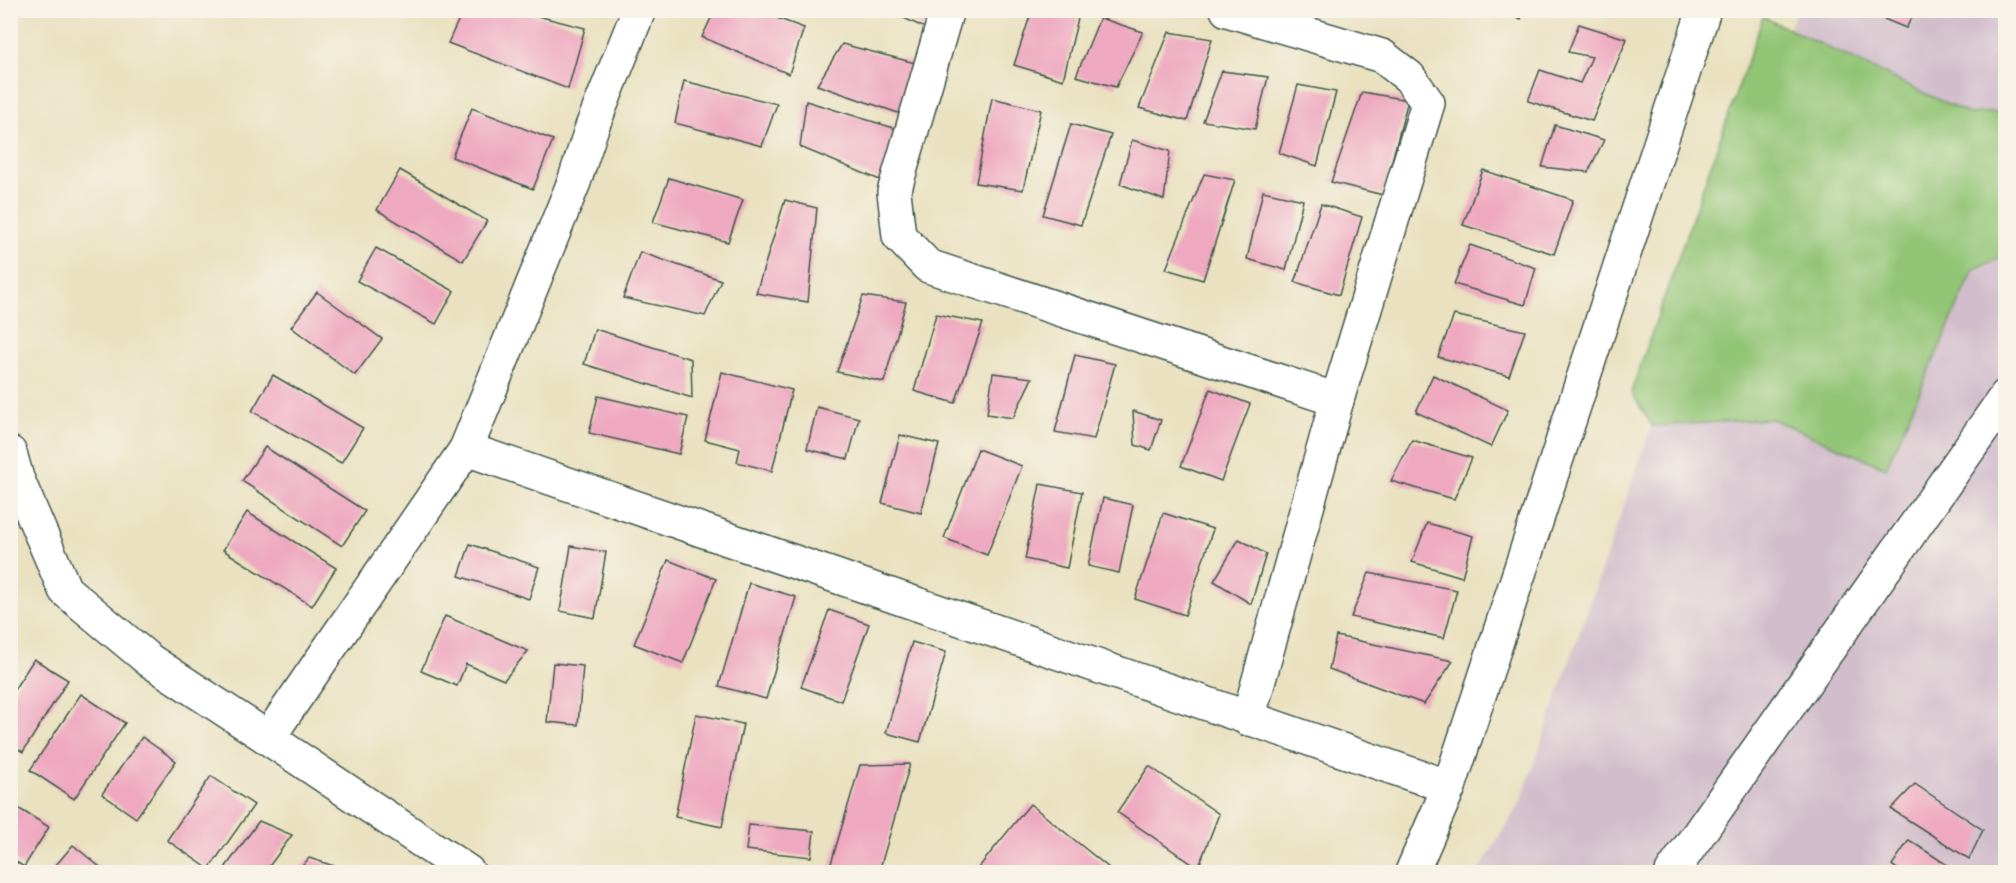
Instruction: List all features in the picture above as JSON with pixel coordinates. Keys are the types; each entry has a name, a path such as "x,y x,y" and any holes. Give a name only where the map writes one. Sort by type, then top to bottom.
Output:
{"street":[{"path":"268,738 466,449 574,182 592,127 639,10"},
{"path":"947,10 894,192 899,236 928,266 1337,400"},
{"path":"1227,10 1382,56 1409,77 1428,103 1337,400 1248,719"},
{"path":"1412,873 1449,787 1704,10"},
{"path":"1672,873 2006,396"},
{"path":"466,449 1449,787"},
{"path":"10,453 17,478 65,590 149,660 468,873"}],"shaded area":[{"path":"1796,11 2005,11 2005,872 1478,872 1521,801"}],"green space":[{"path":"1763,17 1969,114 1995,112 2005,122 2005,256 1974,269 1886,468 1772,419 1652,426 1631,392"}],"building":[{"path":"463,10 514,10 585,28 568,89 448,43"},
{"path":"715,10 755,10 804,28 789,74 702,37"},
{"path":"887,10 934,10 929,30"},
{"path":"1032,10 1080,10 1063,80 1014,65"},
{"path":"1498,10 1524,10 1521,19"},
{"path":"1883,10 1916,10 1906,28 1884,19"},
{"path":"1100,18 1143,32 1116,87 1076,76"},
{"path":"1579,24 1627,39 1592,121 1528,101 1540,70 1580,83 1592,57 1568,52"},
{"path":"1169,32 1212,39 1187,121 1139,108"},
{"path":"842,44 923,65 904,115 817,85"},
{"path":"1222,71 1268,77 1255,129 1203,121"},
{"path":"684,81 777,104 762,146 675,123"},
{"path":"1298,85 1336,92 1317,166 1279,153"},
{"path":"1362,92 1408,100 1383,195 1331,182"},
{"path":"992,98 1041,110 1023,190 976,183"},
{"path":"806,101 897,129 887,183 800,147"},
{"path":"472,108 553,140 533,189 452,157"},
{"path":"1071,124 1111,135 1081,225 1043,215"},
{"path":"1555,125 1604,140 1588,172 1542,167"},
{"path":"1132,140 1170,151 1164,200 1120,184"},
{"path":"400,170 487,221 463,261 377,210"},
{"path":"1483,170 1573,200 1554,254 1463,225"},
{"path":"1204,174 1235,180 1203,280 1166,269"},
{"path":"669,178 743,200 728,242 653,222"},
{"path":"1263,191 1303,200 1286,270 1247,259"},
{"path":"785,200 817,208 808,302 756,293"},
{"path":"1321,204 1362,217 1339,295 1295,282"},
{"path":"1470,245 1536,268 1525,305 1454,284"},
{"path":"376,248 454,291 436,324 357,281"},
{"path":"640,252 721,280 705,316 623,298"},
{"path":"317,292 382,339 355,375 291,327"},
{"path":"863,296 906,302 884,382 837,372"},
{"path":"936,314 983,323 955,403 914,391"},
{"path":"1454,315 1525,331 1509,376 1438,357"},
{"path":"595,329 691,359 692,398 584,364"},
{"path":"1075,355 1115,364 1094,439 1055,432"},
{"path":"722,372 792,390 772,471 737,462 740,449 705,440"},
{"path":"993,373 1032,378 1013,418 987,414"},
{"path":"273,375 363,428 341,463 252,411"},
{"path":"1433,375 1508,410 1491,447 1416,412"},
{"path":"1210,389 1250,404 1221,481 1181,466"},
{"path":"598,396 688,417 679,454 589,433"},
{"path":"817,407 859,418 848,459 807,449"},
{"path":"1133,411 1161,420 1151,450 1135,445"},
{"path":"900,435 939,444 921,513 882,503"},
{"path":"1412,440 1472,458 1454,499 1391,481"},
{"path":"265,447 365,511 342,546 242,481"},
{"path":"978,449 1022,466 987,555 944,538"},
{"path":"1040,484 1082,492 1067,568 1025,559"},
{"path":"1103,498 1133,505 1119,573 1088,566"},
{"path":"247,512 336,568 312,606 223,550"},
{"path":"1163,513 1213,529 1185,615 1135,599"},
{"path":"1427,523 1473,536 1462,577 1412,562"},
{"path":"1239,539 1266,554 1251,604 1214,581"},
{"path":"470,544 539,567 529,599 459,576"},
{"path":"571,546 606,552 595,618 560,611"},
{"path":"668,560 716,579 683,663 634,644"},
{"path":"1369,573 1457,590 1444,638 1351,617"},
{"path":"749,583 796,597 766,699 719,686"},
{"path":"829,610 869,624 841,701 801,687"},
{"path":"445,616 528,651 504,680 466,664 457,686 421,671"},
{"path":"1336,636 1453,661 1424,704 1329,669"},
{"path":"912,642 946,652 920,742 886,733"},
{"path":"34,659 68,680 23,752 10,744 10,696"},
{"path":"553,663 583,666 578,725 547,722"},
{"path":"81,694 125,723 74,799 30,770"},
{"path":"696,714 743,724 722,827 675,817"},
{"path":"142,737 176,761 136,818 102,794"},
{"path":"910,764 879,872 848,872 830,867 860,765"},
{"path":"1149,766 1219,814 1198,868 1117,812"},
{"path":"211,776 254,805 209,869 167,840"},
{"path":"1915,784 1983,830 1969,859 1891,809"},
{"path":"1030,804 1114,872 975,872"},
{"path":"13,805 49,827 24,867 10,858 10,809"},
{"path":"259,821 292,835 265,872 222,872"},
{"path":"749,825 814,831 811,857 746,850"},
{"path":"1909,840 1958,872 1901,872 1892,865"},
{"path":"73,845 106,872 50,872"},
{"path":"309,858 353,872 297,872"}]}
